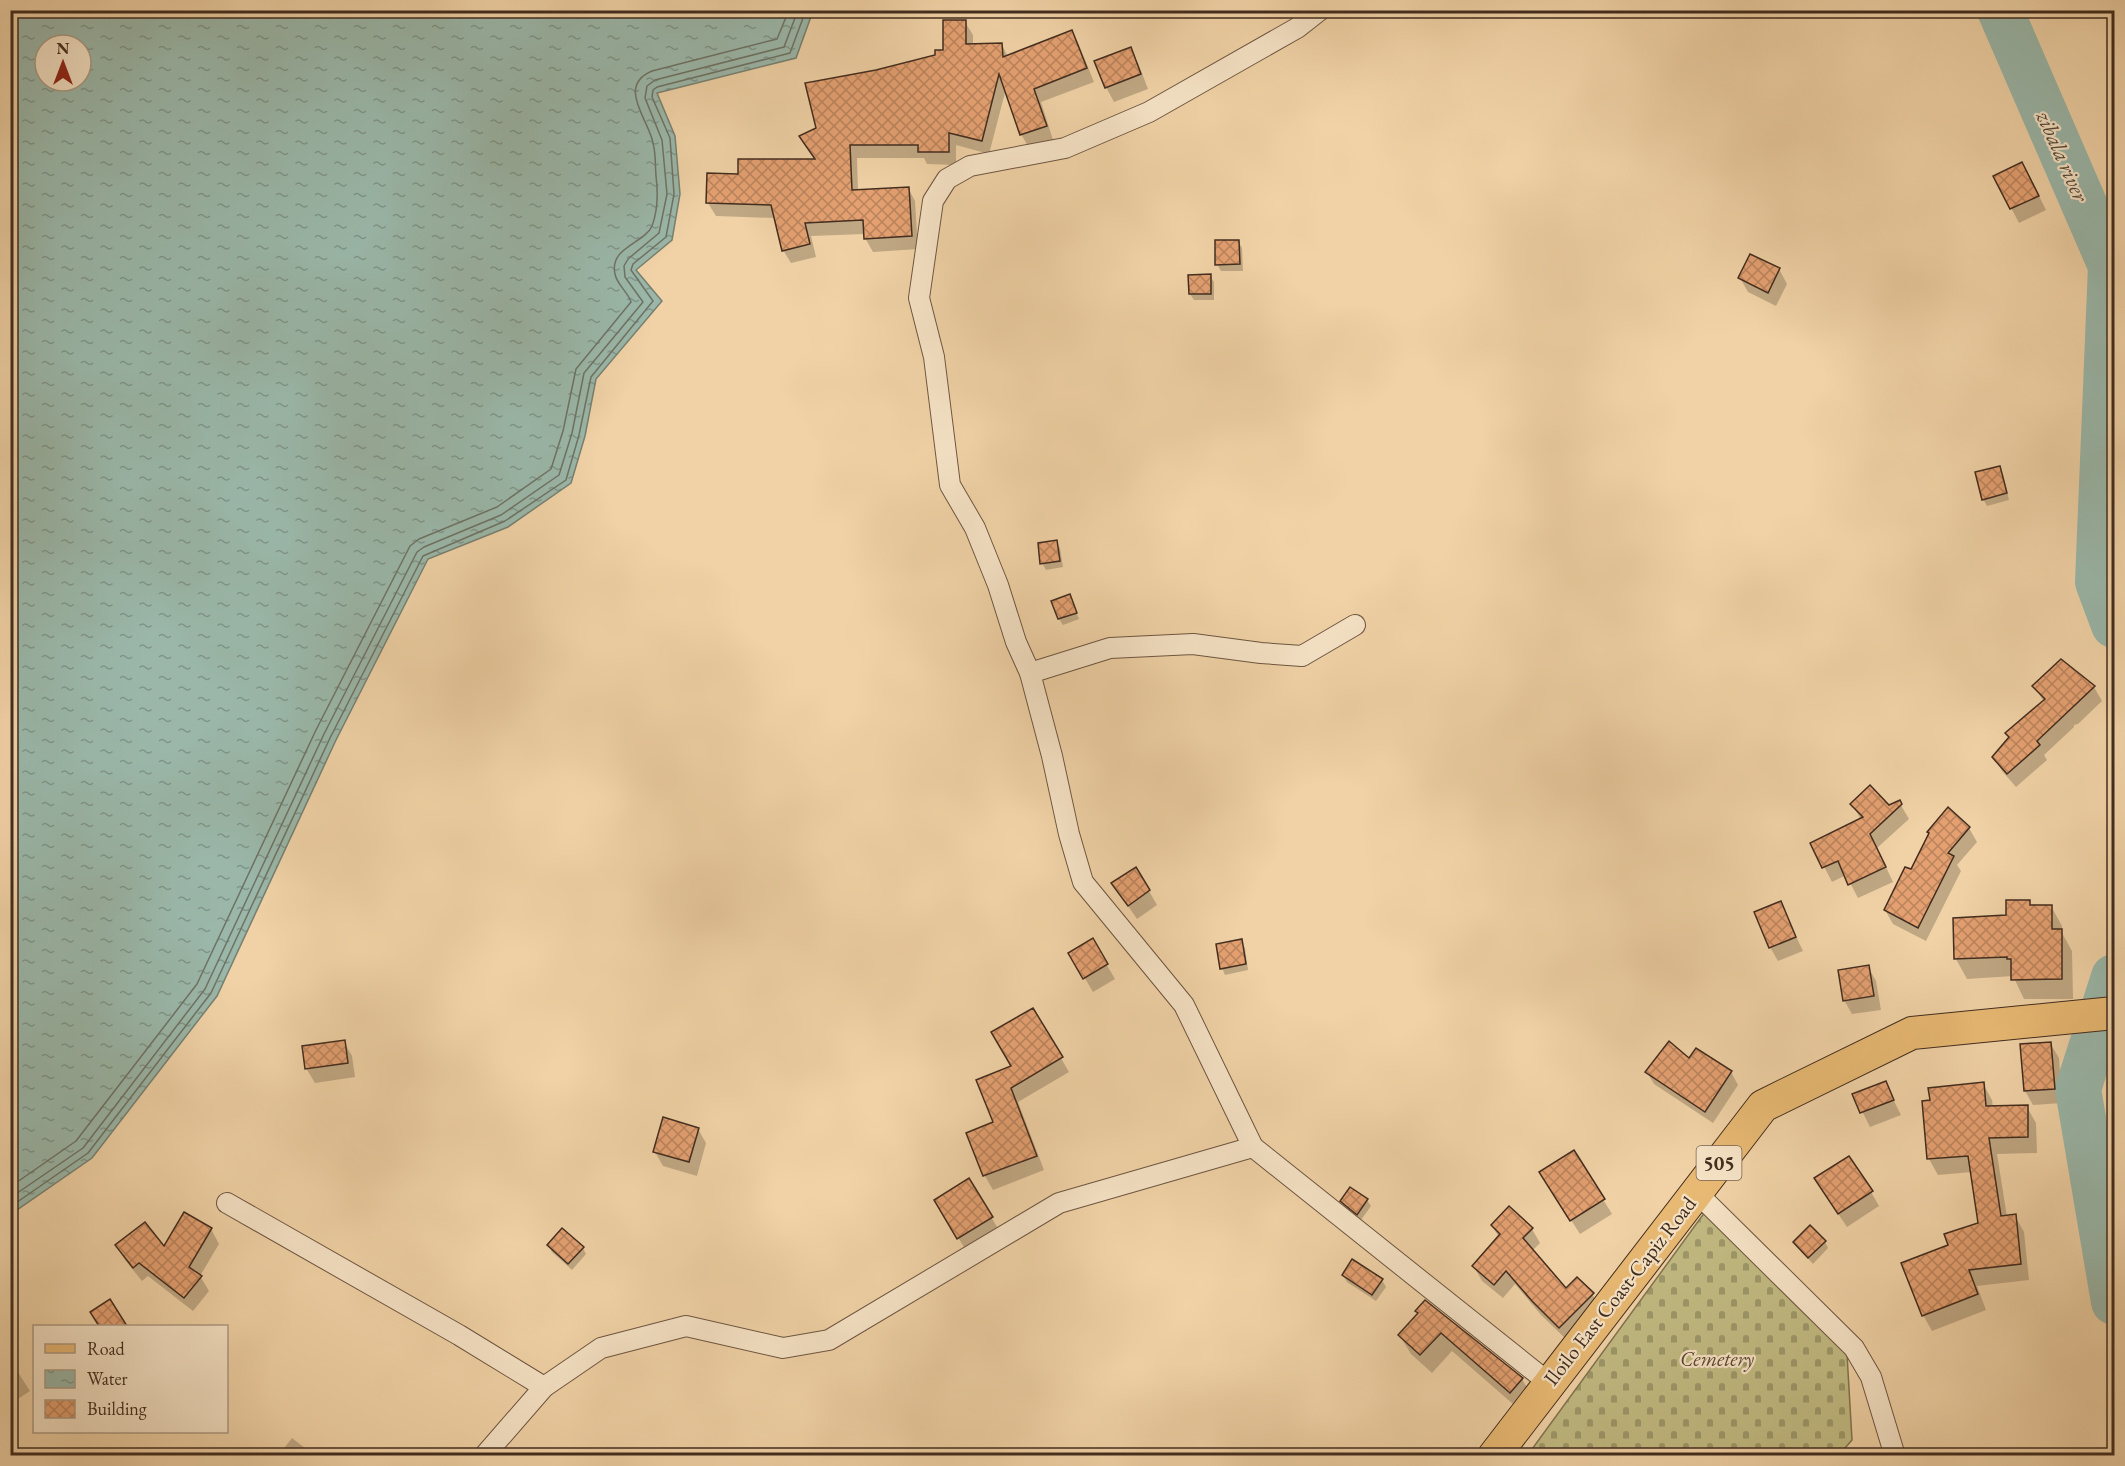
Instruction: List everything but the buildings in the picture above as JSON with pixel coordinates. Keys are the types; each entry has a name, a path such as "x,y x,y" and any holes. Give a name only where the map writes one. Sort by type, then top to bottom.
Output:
{"main road":[{"name":"Iloilo East Coast-Capiz Road","path":"1494,1455 1762,1106 1912,1033 2115,1013"}],"street":[{"path":"1320,10 1298,28 1149,112 1065,148 970,166 947,179 933,201 920,298 934,357 950,485 975,528 998,585 1016,642 1030,674 1083,882 1184,1005 1253,1147 1549,1383"},
{"path":"1030,674 1110,648 1193,644 1302,656 1355,625"},
{"path":"484,1455 544,1387 601,1348 686,1326 783,1348 829,1340 1059,1203 1253,1147"},
{"path":"1696,1192 1854,1348 1871,1377 1895,1455"},
{"path":"227,1203 459,1335 544,1387"}],"green space":[{"name":"Cemetery","path":"1705,1212 1847,1354 1852,1440 1839,1455 1527,1456"}],"water":[{"path":"11,10 813,11 796,58 657,93 675,136 680,194 672,240 636,270 662,301 596,379 585,436 571,483 508,527 428,559 336,740 217,996 92,1158 11,1214"}],"waterway":[{"name":"zibala river","path":"2000,10 2111,266 2098,582 2114,625"},
{"name":"zibala river","path":"2114,977 2078,1089 2114,1302"}]}
